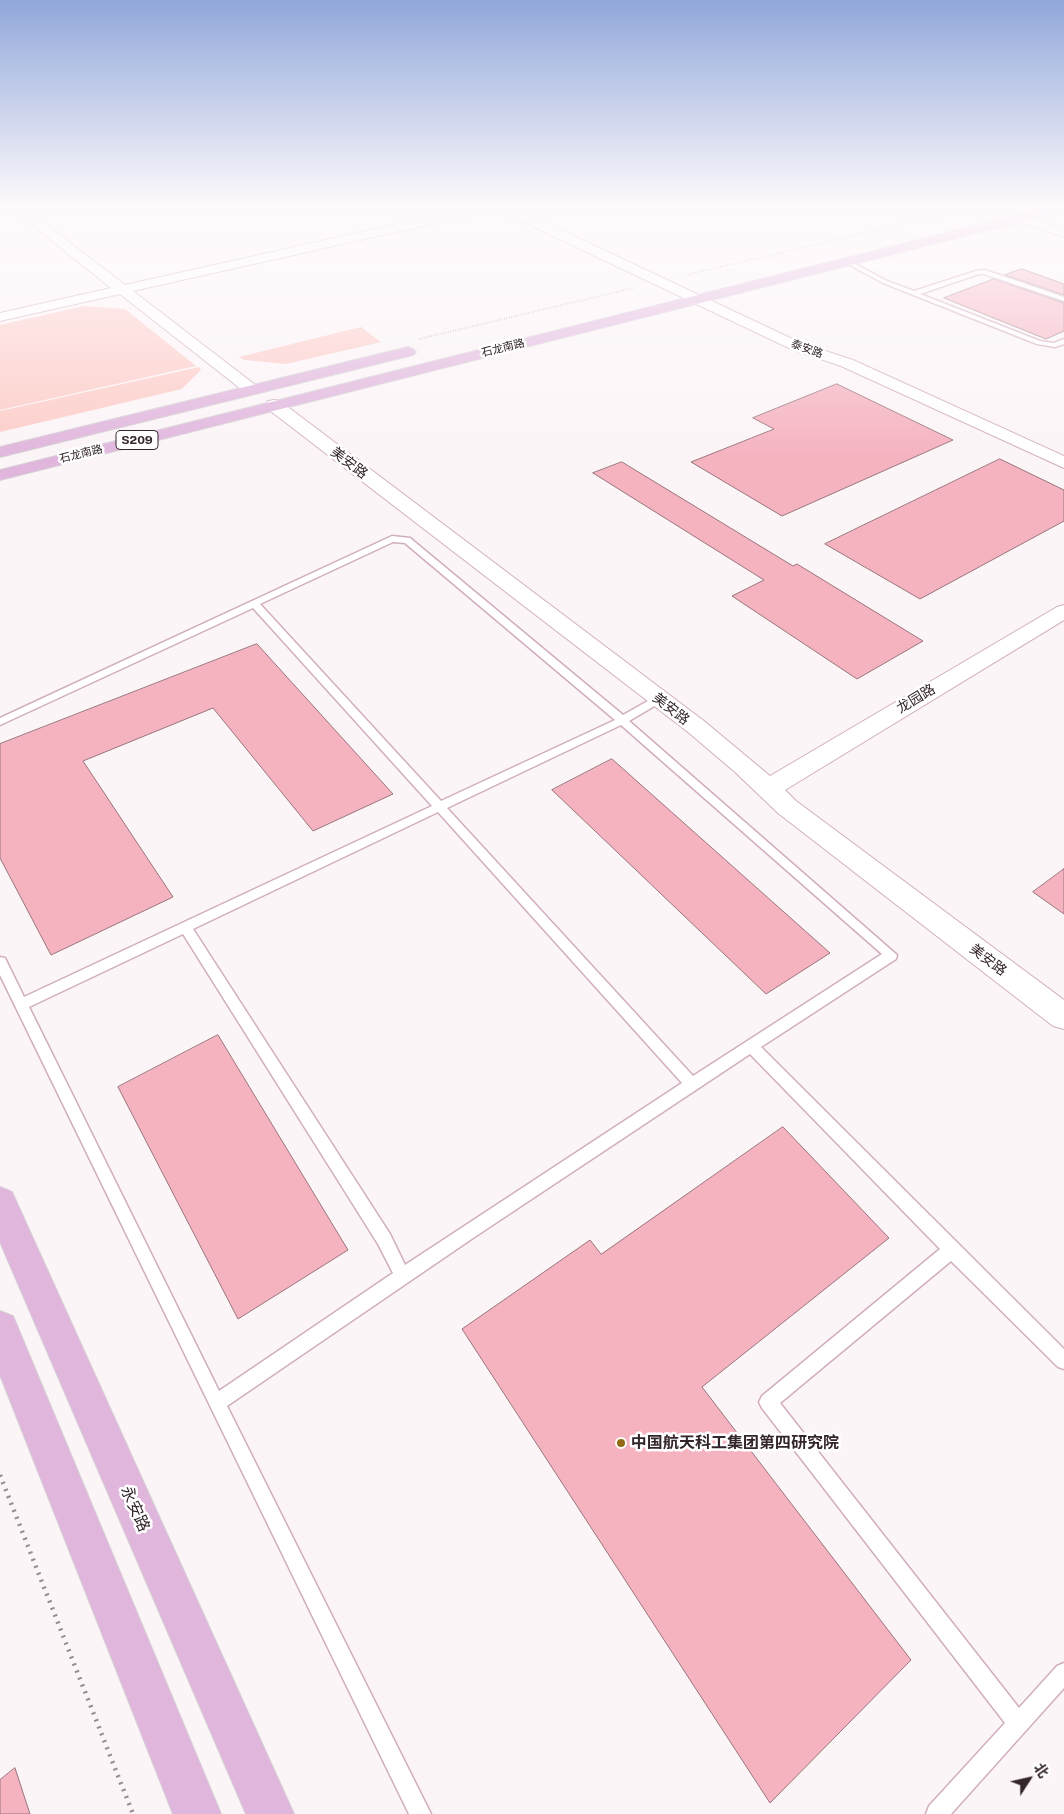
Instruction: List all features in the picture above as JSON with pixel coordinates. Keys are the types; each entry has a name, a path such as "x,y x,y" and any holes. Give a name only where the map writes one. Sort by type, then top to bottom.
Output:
{"main road":[{"name":"石龙南路","path":"0,475 739,290"},
{"path":"629,302 642,306 639,314"},
{"name":"石龙南路","path":"0,452 252,390 419,344"},
{"name":"永安路","path":"0,1203 270,1814"},
{"path":"0,1329 197,1814"}],"street":[{"path":"0,317 122,290 252,390"},
{"name":"泰安路","path":"683,290 697,300 796,346 847,363 1064,463"},
{"name":"泰安路","path":"693,290 714,296 1064,453"},
{"name":"美安路","path":"274,405 659,699 769,788 787,807 1064,1017"},
{"name":"龙园路","path":"769,788 1064,610"}],"lane":[{"path":"906,290 1039,343 1055,345 1064,340"},
{"path":"915,293 925,290"},
{"path":"1037,290 1064,299"},
{"path":"0,722 392,539 407,540 623,720 891,955 691,1083 402,1275 216,1402"},
{"path":"254,603 441,806 691,1083"},
{"path":"21,1005 623,720 659,699"},
{"path":"185,927 384,1239 402,1275"},
{"path":"0,962 420,1814"},
{"path":"750,1045 1064,1361"},
{"path":"952,1250 768,1402 1018,1723"},
{"path":"937,1814 1064,1672"}],"path":[{"path":"419,344 651,290"},
{"path":"0,1475 133,1814"}],"shaded area":[{"path":"84,306 125,309 196,366 0,410 0,325"},
{"path":"361,327 381,342 286,364 244,360 239,357"},
{"path":"199,367 201,370 182,389 0,432 0,411"}],"building":[{"path":"966,290 1025,290 1064,303 1064,331 1046,339 944,298"},
{"path":"1048,290 1064,290 1064,295"},
{"path":"837,384 953,440 782,516 691,462 774,429 753,418"},
{"path":"1000,459 1064,490 1064,521 920,599 825,544"},
{"path":"622,462 793,566 797,564 923,641 857,679 732,596 764,580 593,473"},
{"path":"257,644 393,794 313,831 213,708 83,761 173,897 51,955 0,858 0,744"},
{"path":"612,759 830,953 766,994 552,790"},
{"path":"1064,869 1064,914 1033,892"},
{"path":"218,1035 348,1250 238,1319 118,1087"},
{"path":"783,1127 889,1238 702,1387 911,1660 770,1803 462,1329 590,1240 601,1254"},
{"path":"15,1768 30,1814 0,1814 0,1780"}],"place":[{"name":"中国航天科工集团第四研究院","path":"621,1443"}]}
